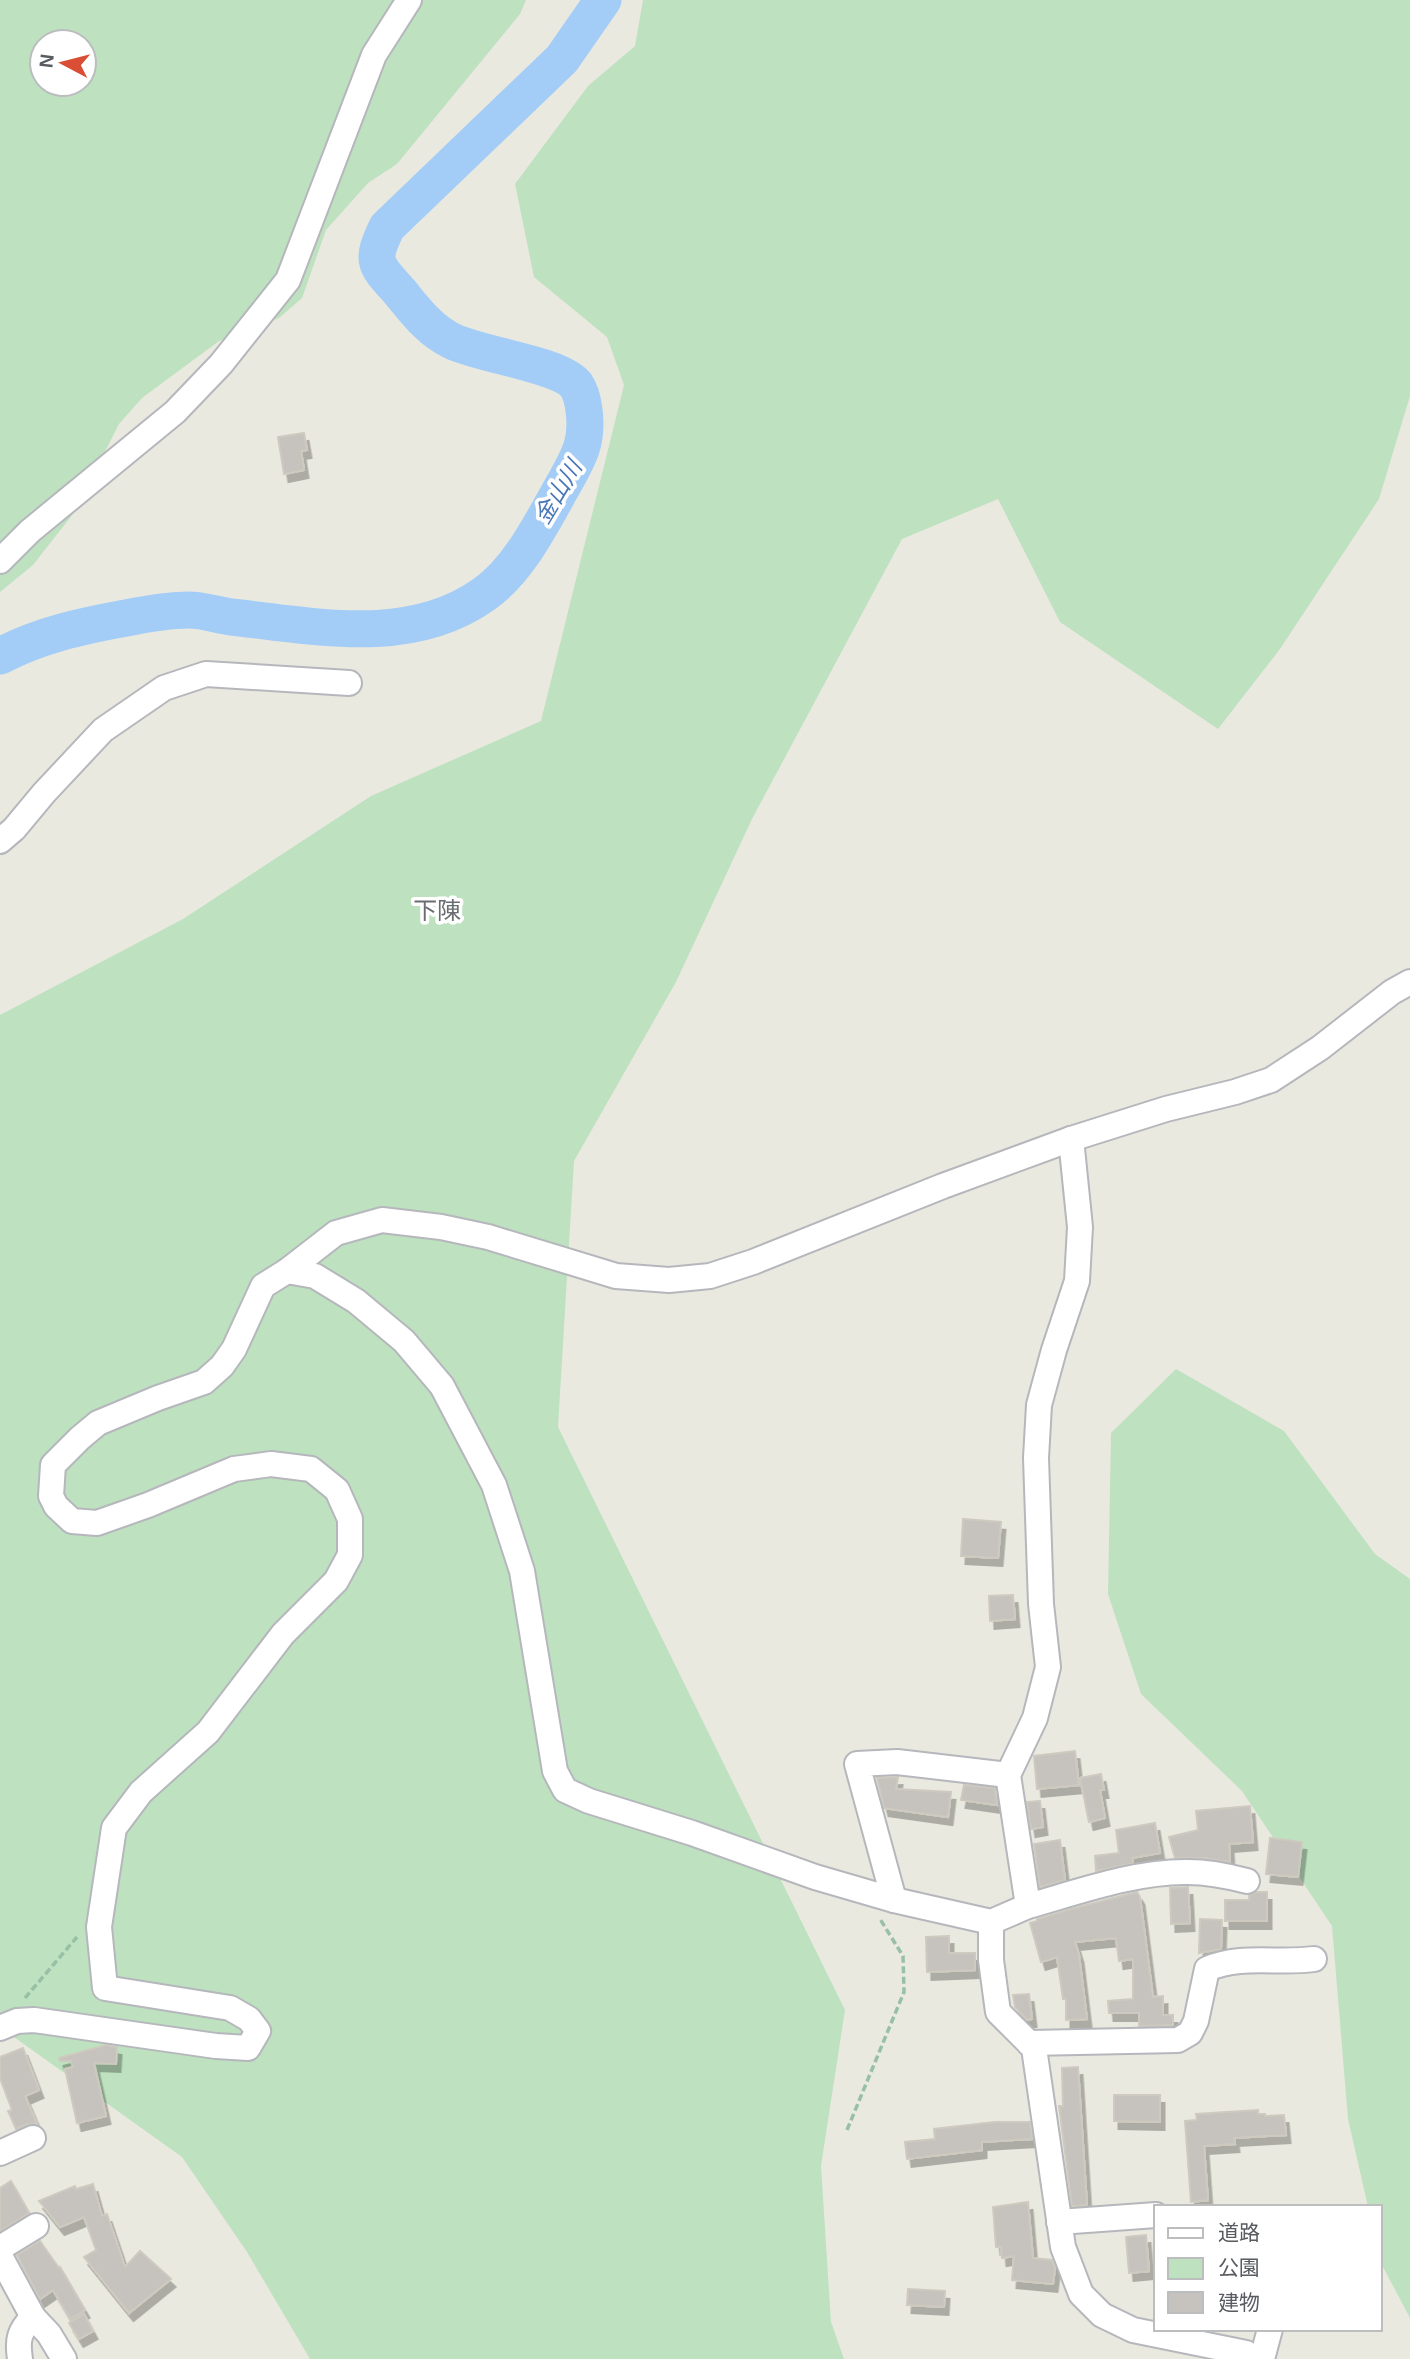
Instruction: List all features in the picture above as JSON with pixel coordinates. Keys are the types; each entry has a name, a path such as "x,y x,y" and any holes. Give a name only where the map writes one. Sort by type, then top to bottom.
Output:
{"street":[{"path":"0,561 30,531 175,412 222,364 288,280 374,55 409,0"},
{"path":"0,841 15,829 44,793 103,730 164,688 206,674 349,683"},
{"path":"0,2028 17,2021 34,2020 247,2048 258,2031 249,2019 230,2008 105,1988 99,1927 114,1828 141,1792 208,1732 283,1634 336,1581 350,1555 350,1519 337,1490 312,1469 271,1464 234,1469 97,1523 72,1521 56,1506 51,1496 53,1465 98,1423 204,1382 222,1366 263,1286 336,1233 382,1220 441,1227 488,1237 616,1276 669,1280 710,1276 753,1262 943,1186 1071,1139 1270,1080 1320,1048 1392,992 1410,982"},
{"path":"1028,1906 1007,1775 1035,1718 1048,1667 1041,1604 1036,1458 1039,1405 1077,1281 1080,1227 1071,1139"},
{"path":"287,1271 315,1276 356,1301 404,1341 442,1386 494,1485 522,1571 555,1771 565,1790 589,1801 692,1833 815,1877 885,1906 991,1922 1028,1906 1111,1882 1186,1871 1247,1881"},
{"path":"885,1906 857,1764 898,1762 1007,1775"},
{"path":"991,1922 991,1959 998,2012 1034,2048 1063,2247 1080,2294 1102,2315 1133,2330 1247,2353 1256,2359"},
{"path":"1029,2043 1178,2040 1190,2033 1196,2021 1207,1969 1224,1962 1247,1959 1297,1962 1314,1959"},
{"path":"0,2152 33,2138"},
{"path":"1059,2222 1154,2215"},
{"path":"0,2248 36,2226"},
{"path":"0,2256 33,2317 49,2334 64,2359"},
{"path":"20,2359 18,2342 21,2329 33,2317"},
{"path":"1262,2359 1269,2331"}],"path":[{"path":"847,2130 904,1992 903,1956 885,1906"},
{"path":"0,2028 79,1935"}],"green space":[{"path":"0,0 526,0 520,14 397,164 368,183 326,230 302,298 279,318 219,341 142,398 119,424 73,514 33,565 0,592"},
{"path":"643,0 1410,0 1410,396 1379,499 1280,649 1218,729 1060,622 998,499 902,539 752,819 676,982 574,1161 558,1427 845,2010 821,2166 831,2322 844,2359 310,2359 247,2252 182,2157 0,2027 0,1015 183,919 371,796 541,721 624,385 607,337 534,277 515,184 588,86 635,46"},
{"path":"1176,1369 1284,1431 1375,1554 1410,1579 1410,2318 1382,2265 1382,2205 1368,2205 1348,2119 1332,1926 1242,1791 1141,1694 1108,1594 1111,1433"}],"building":[{"path":"304,433 307,450 301,451 304,470 284,474 278,437"},
{"path":"963,1519 1001,1522 998,1558 961,1556"},
{"path":"1013,1595 1015,1619 990,1621 989,1596"},
{"path":"1075,1751 1079,1785 1037,1789 1034,1756"},
{"path":"1101,1774 1104,1790 1100,1790 1105,1818 1089,1822 1080,1778"},
{"path":"898,1777 896,1789 951,1792 948,1817 884,1808 877,1778"},
{"path":"964,1785 995,1788 997,1805 961,1800"},
{"path":"1040,1801 1043,1827 1031,1829 1027,1802"},
{"path":"1250,1806 1253,1842 1229,1844 1230,1862 1205,1858 1175,1858 1169,1837 1198,1830 1196,1811"},
{"path":"1155,1823 1160,1853 1132,1858 1133,1863 1096,1871 1095,1856 1119,1853 1116,1830"},
{"path":"1270,1838 1302,1842 1298,1877 1266,1874"},
{"path":"1060,1840 1065,1880 1040,1887 1034,1844"},
{"path":"1188,1887 1190,1923 1171,1924 1170,1888"},
{"path":"1137,1892 1140,1897 1153,1997 1163,1996 1163,2015 1173,2015 1173,2025 1139,2026 1139,2013 1109,2013 1108,2001 1133,1999 1133,1959 1119,1961 1116,1938 1075,1942 1087,2019 1066,2020 1066,1999 1063,1999 1057,1957 1041,1962 1030,1923"},
{"path":"1267,1892 1267,1921 1225,1921 1225,1900 1249,1900 1249,1895"},
{"path":"1200,1919 1222,1920 1221,1949 1199,1953"},
{"path":"949,1936 949,1953 975,1953 975,1970 927,1972 926,1937"},
{"path":"1029,1994 1032,2019 1027,2020 1015,2007 1013,1995"},
{"path":"106,2045 117,2047 116,2064 94,2063 106,2116 77,2123 65,2069 73,2067 71,2061 60,2061 59,2058"},
{"path":"23,2048 39,2090 25,2096 37,2124 27,2124 16,2129 8,2111 12,2110 0,2078 0,2057"},
{"path":"1078,2067 1087,2205 1072,2206 1059,2106 1063,2106 1062,2068"},
{"path":"1114,2095 1160,2095 1160,2122 1114,2121"},
{"path":"1258,2110 1258,2114 1265,2116 1284,2115 1286,2135 1234,2138 1235,2144 1204,2146 1208,2200 1191,2202 1185,2121 1197,2120 1196,2114"},
{"path":"995,2122 1030,2122 1032,2139 982,2142 982,2150 907,2159 905,2142 935,2139 934,2129"},
{"path":"11,2181 29,2213 0,2231 0,2188"},
{"path":"93,2184 102,2216 107,2214 125,2267 140,2251 171,2279 129,2313 84,2257 96,2250 84,2217 60,2227 39,2201 75,2186 76,2189"},
{"path":"1028,2202 1033,2258 1052,2260 1055,2268 1053,2284 1012,2280 1014,2256 1002,2258 1001,2247 996,2247 993,2207"},
{"path":"1146,2235 1149,2271 1129,2273 1126,2237"},
{"path":"40,2241 60,2267 85,2310 70,2319 53,2290 40,2299 17,2255"},
{"path":"908,2289 945,2291 944,2307 907,2305"},
{"path":"84,2314 93,2331 79,2339 69,2323"}],"waterway":[{"name":"金山川","path":"0,656 61,632 174,611 194,610 328,628 393,627 424,622 454,611 483,595 508,572 540,526 579,455 584,439 585,421 579,391 576,385 554,371 465,346 436,331 380,268 378,248 387,227 562,59 603,0"}],"district":[{"name":"下陳","path":"437,911"}]}
